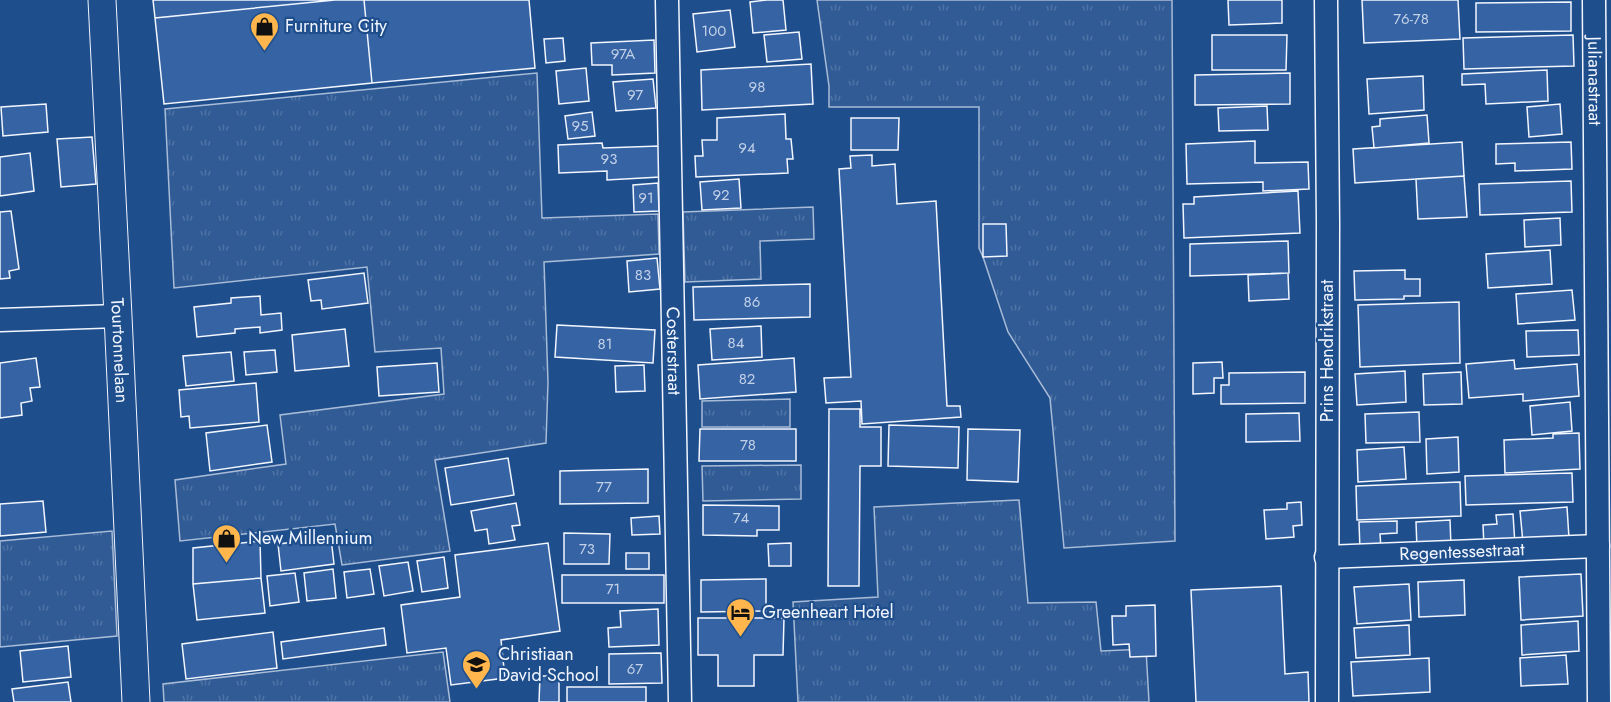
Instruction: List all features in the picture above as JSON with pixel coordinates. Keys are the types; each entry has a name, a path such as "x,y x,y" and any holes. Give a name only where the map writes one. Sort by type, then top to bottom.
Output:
{"street":[{"name":"Tourtonnelaan","path":"102,0 136,702"},
{"name":"Costerstraat","path":"667,0 680,702"},
{"name":"Prins Hendrikstraat","path":"1326,0 1327,702"},
{"name":"Julianastraat","path":"1594,0 1599,702"},
{"path":"0,320 118,316"},
{"name":"Regentessestraat","path":"1326,557 1598,546"}],"green space":[{"path":"817,0 1172,0 1175,541 1064,548 1050,398 1008,332 979,248 979,107 829,107 829,86"},
{"path":"537,73 542,218 658,214 659,254 544,262 548,382 546,443 435,460 450,551 342,565 335,524 180,541 175,480 286,464 280,415 444,394 441,348 375,352 367,267 174,288 165,109"},
{"path":"813,207 814,239 760,241 761,279 685,282 683,212"},
{"path":"790,399 790,427 702,427 702,401"},
{"path":"801,465 801,499 703,501 702,466"},
{"path":"1019,500 1028,603 1096,602 1101,651 1146,649 1149,702 798,702 793,602 878,597 874,507"},
{"path":"112,531 117,636 0,647 0,541"},
{"path":"443,652 450,702 164,702 163,684"}],"building":[{"path":"153,0 335,0 155,18"},
{"name":"Furniture City","path":"335,0 364,0 372,83 164,104 155,18"},
{"path":"364,0 529,0 535,68 372,83"},
{"path":"783,0 786,30 753,33 750,2"},
{"path":"1228,0 1282,0 1282,23 1229,25"},
{"path":"1362,0 1458,0 1460,39 1364,43"},
{"path":"1571,2 1571,31 1476,32 1476,3"},
{"path":"730,10 735,47 697,52 693,14"},
{"path":"799,32 802,59 767,62 764,35"},
{"path":"1212,35 1287,35 1286,70 1212,70"},
{"path":"1573,35 1574,66 1464,69 1463,38"},
{"path":"563,38 565,61 546,63 544,39"},
{"path":"654,40 655,73 612,75 612,65 592,65 591,43"},
{"path":"811,64 813,104 702,110 701,70"},
{"path":"586,68 589,101 559,104 556,71"},
{"path":"1547,70 1548,101 1486,104 1485,84 1462,85 1462,74"},
{"path":"1290,73 1290,104 1195,105 1195,75"},
{"path":"1423,76 1424,110 1369,114 1367,79"},
{"path":"653,79 656,108 616,111 613,82"},
{"path":"46,104 48,132 3,136 1,107"},
{"path":"1560,104 1562,134 1529,137 1527,107"},
{"path":"1267,106 1268,130 1219,131 1218,108"},
{"path":"592,112 595,136 568,139 565,116"},
{"path":"785,114 786,139 791,139 793,159 787,159 788,173 696,177 695,156 703,156 702,140 717,140 717,118"},
{"path":"1427,115 1429,143 1374,148 1372,127 1380,126 1380,119"},
{"path":"851,118 899,118 898,150 851,150"},
{"path":"92,137 96,184 61,187 57,139"},
{"path":"1255,141 1255,163 1308,162 1309,189 1263,191 1263,182 1187,184 1186,144"},
{"path":"1462,142 1464,176 1355,183 1353,149"},
{"path":"1571,142 1572,169 1515,171 1515,163 1496,164 1496,144"},
{"path":"602,143 603,148 659,146 660,177 607,180 607,171 559,173 558,145"},
{"path":"30,153 34,191 0,196 0,157"},
{"path":"872,155 872,166 895,164 897,204 936,201 947,406 960,406 961,417 862,424 861,401 826,403 824,378 851,377 839,169 851,168 850,156"},
{"path":"1464,176 1467,217 1418,219 1416,179"},
{"path":"739,179 741,208 702,210 700,182"},
{"path":"1571,181 1572,212 1480,215 1479,184"},
{"path":"658,183 659,211 634,212 633,185"},
{"path":"1298,191 1300,233 1184,238 1183,204 1194,204 1194,197"},
{"path":"11,211 19,269 9,271 10,278 0,279 0,212"},
{"path":"1560,218 1561,245 1525,247 1524,220"},
{"path":"983,224 1006,224 1007,256 983,257"},
{"path":"1288,241 1289,273 1190,276 1190,244"},
{"path":"1550,250 1552,284 1488,288 1486,254"},
{"path":"657,258 660,289 629,292 627,261"},
{"path":"1405,270 1405,279 1420,279 1420,296 1404,296 1404,299 1355,300 1354,271"},
{"path":"364,273 368,303 322,309 321,300 311,301 308,280"},
{"path":"1288,273 1289,299 1249,301 1248,275"},
{"path":"810,284 810,317 694,320 693,287"},
{"path":"1572,290 1575,320 1518,324 1516,294"},
{"path":"260,296 261,315 281,313 282,330 260,333 260,327 235,329 235,333 197,337 194,307 231,303 231,298"},
{"path":"1459,302 1460,363 1360,367 1358,305"},
{"path":"557,325 655,330 653,363 555,357"},
{"path":"761,326 762,357 712,360 710,329"},
{"path":"345,329 349,366 295,371 292,335"},
{"path":"1578,330 1579,355 1527,357 1526,331"},
{"path":"275,350 277,372 246,375 244,352"},
{"path":"231,352 234,381 186,386 183,356"},
{"path":"36,358 40,387 30,388 32,401 21,403 22,415 0,418 0,363"},
{"path":"794,358 796,392 700,399 698,365"},
{"path":"1514,360 1515,369 1577,364 1579,396 1523,401 1523,394 1469,398 1466,364"},
{"path":"1222,362 1223,378 1214,378 1214,393 1193,394 1193,363"},
{"path":"437,363 439,392 379,396 377,367"},
{"path":"644,365 645,391 616,392 615,366"},
{"path":"1405,371 1406,402 1357,405 1355,374"},
{"path":"1305,372 1305,403 1221,404 1221,385 1229,385 1229,373"},
{"path":"1461,372 1462,404 1424,405 1423,374"},
{"path":"256,383 259,422 190,428 189,416 181,417 179,390"},
{"path":"1570,402 1572,431 1532,435 1530,406"},
{"path":"829,409 860,409 860,427 881,427 881,466 860,466 859,586 828,586"},
{"path":"1419,412 1420,442 1366,443 1365,414"},
{"path":"1299,413 1300,441 1246,442 1246,414"},
{"path":"267,425 272,462 210,471 206,433"},
{"path":"889,425 959,427 958,468 888,466"},
{"path":"700,429 796,429 796,461 699,461"},
{"path":"968,429 1020,430 1018,482 967,480"},
{"path":"1579,433 1580,469 1505,473 1504,440 1553,438 1553,434"},
{"path":"1458,437 1459,472 1427,474 1426,439"},
{"path":"1404,447 1406,479 1358,482 1357,450"},
{"path":"508,458 514,495 451,505 445,468"},
{"path":"648,469 648,503 560,504 560,471"},
{"path":"1572,473 1573,502 1466,505 1465,476"},
{"path":"1460,482 1461,516 1357,520 1356,486"},
{"path":"43,501 46,532 0,536 0,504"},
{"path":"1301,502 1302,525 1293,526 1294,537 1266,539 1264,510 1287,509 1287,503"},
{"path":"516,503 520,525 512,526 515,540 489,544 487,529 475,531 471,511"},
{"path":"703,505 779,506 779,530 757,530 757,536 703,535"},
{"path":"1567,507 1569,538 1523,543 1520,511"},
{"path":"1513,514 1515,545 1484,547 1483,525 1497,524 1496,515"},
{"path":"659,516 660,534 632,535 631,518"},
{"path":"1450,520 1451,547 1417,548 1416,522"},
{"path":"1397,521 1397,533 1380,534 1381,549 1360,550 1359,522"},
{"path":"564,533 610,534 609,564 564,564"},
{"path":"331,538 334,564 281,571 278,544"},
{"name":"New Millennium","path":"260,541 261,578 193,584 193,548"},
{"path":"548,543 560,631 501,640 505,678 451,685 446,648 407,653 401,605 460,597 455,555"},
{"path":"791,543 791,566 769,566 768,544"},
{"path":"626,553 649,553 649,569 626,569"},
{"path":"444,557 448,588 422,592 417,561"},
{"path":"408,562 413,591 384,596 379,566"},
{"path":"333,569 336,598 307,601 304,573"},
{"path":"370,569 374,594 347,598 344,572"},
{"path":"295,573 299,602 270,606 267,576"},
{"path":"1581,574 1583,616 1521,620 1519,577"},
{"path":"562,575 664,575 664,603 562,603"},
{"path":"261,578 265,613 197,620 193,584"},
{"path":"766,579 766,611 701,612 701,580"},
{"path":"1464,580 1465,615 1419,617 1418,582"},
{"path":"1409,584 1411,620 1357,624 1354,587"},
{"path":"1281,586 1285,674 1308,672 1309,702 1196,702 1191,590"},
{"path":"1155,605 1156,656 1130,657 1129,644 1113,645 1112,616 1126,616 1126,606"},
{"path":"658,609 659,645 609,647 608,628 621,627 620,611"},
{"name":"Greenheart Hotel","path":"698,618 784,618 783,655 754,655 754,686 718,686 718,655 698,655"},
{"path":"1578,621 1579,651 1522,655 1521,625"},
{"path":"1409,625 1410,655 1356,658 1354,628"},
{"path":"384,628 386,645 283,659 281,642"},
{"path":"273,632 277,668 186,679 182,644"},
{"path":"68,646 71,677 23,682 20,651"},
{"path":"661,653 662,683 609,684 609,654"},
{"path":"1566,655 1568,684 1521,686 1520,658"},
{"path":"1429,658 1430,692 1353,696 1351,662"},
{"path":"540,676 559,676 559,702 539,702"},
{"path":"68,682 71,702 14,702 12,689"},
{"path":"567,687 646,687 646,702 567,702"}],"place":[{"name":"Furniture City","path":"264,52"},
{"name":"New Millennium","path":"227,564"},
{"name":"Greenheart Hotel","path":"741,638"},
{"name":"Christiaan David School","path":"477,690"}]}
